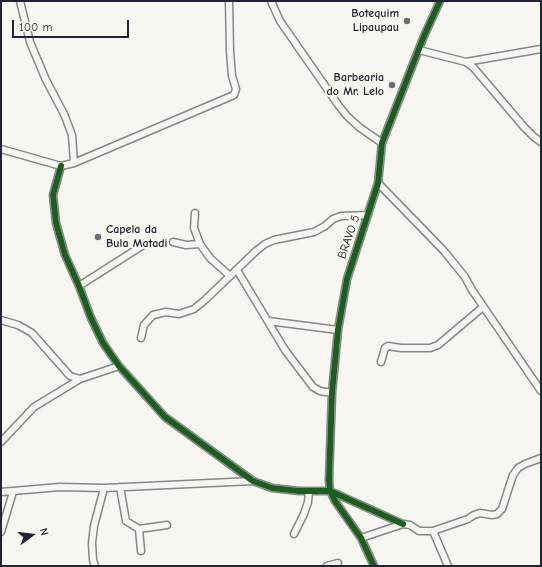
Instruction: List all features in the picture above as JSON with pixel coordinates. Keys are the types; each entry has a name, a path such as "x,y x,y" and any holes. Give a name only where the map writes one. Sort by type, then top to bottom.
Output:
{"street":[{"path":"20,1 30,42 46,80 64,114 72,135 74,163"},
{"path":"1,149 61,166 74,163 234,95 236,89 232,76 230,51 229,1"},
{"path":"271,1 280,21 339,106 359,127 382,143"},
{"name":"BRAVO 5","path":"330,491 329,480 332,393 338,330 347,279 378,183 382,143 440,1"},
{"path":"466,62 541,49"},
{"path":"419,50 466,62 473,67 524,127 541,142"},
{"path":"61,166 53,195 56,223 65,255 103,343 119,366 165,417 253,481 272,488 330,491 403,524 410,525 419,531 433,530 468,519 480,513 492,515 497,514 502,508 513,475 518,468 541,458"},
{"path":"378,183 444,251 465,277 541,391"},
{"path":"195,213 194,228 200,244 210,258 230,276"},
{"path":"141,338 144,325 153,315 166,312 180,314 194,309 265,244 274,240 314,232 325,226 333,219 341,216 368,215"},
{"path":"173,242 186,245 200,244"},
{"path":"79,286 145,244"},
{"path":"237,270 285,350 314,387 320,391 332,393"},
{"path":"381,362 385,348 388,346 401,348 430,348 438,345 483,306"},
{"path":"1,320 18,325 32,333 70,376 80,379"},
{"path":"268,321 338,330"},
{"path":"1,442 34,407 80,379 119,366"},
{"path":"1,492 60,487 104,488 253,481"},
{"path":"120,487 126,522 138,529 167,525"},
{"path":"95,566 93,560 92,543 94,526 104,488"},
{"path":"294,534 304,514 308,502 309,491"},
{"path":"330,491 335,501 361,538 374,566"},
{"path":"1,532 13,492"},
{"path":"361,538 403,524"},
{"path":"138,529 141,551"},
{"path":"433,530 448,566"},
{"path":"327,566 338,563"}],"cycle path":[{"path":"374,566 361,538 335,501 330,491 329,480 332,393 338,330 347,279 378,183 382,143 424,36 440,1"},
{"path":"61,166 53,195 56,223 65,255 91,318 103,343 119,366 165,417 253,481 272,488 299,491 330,491 403,524"}],"place":[{"name":"Botequim Lipaupau","path":"407,21"},
{"name":"Barbearia do Mr. Lelo","path":"392,85"},
{"name":"Capela da Bula Matadi","path":"98,237"}]}
